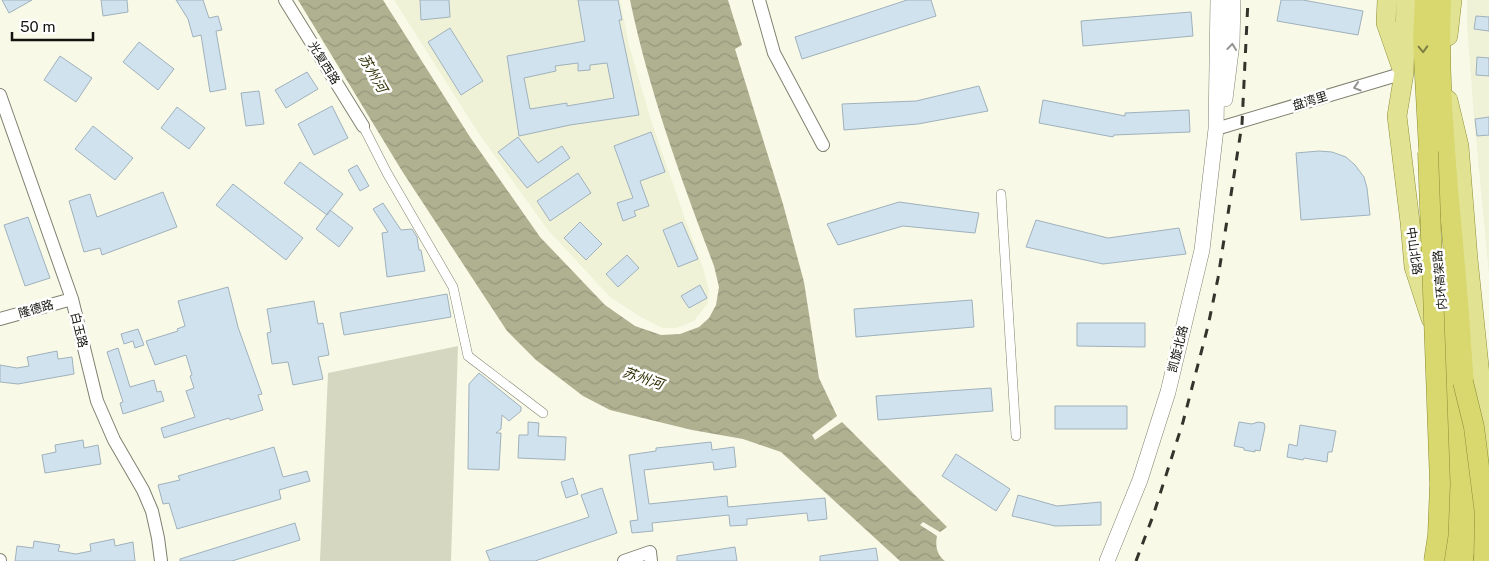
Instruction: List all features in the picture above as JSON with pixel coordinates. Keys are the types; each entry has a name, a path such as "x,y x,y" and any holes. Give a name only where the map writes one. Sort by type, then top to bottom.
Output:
{"highway":[{"name":"内环高架路","path":"1425,0 1423,39 1428,152 1447,346 1452,441 1452,505 1447,561"},
{"name":"内环高架路","path":"1441,0 1439,38 1440,97 1464,382 1468,506 1462,561"},
{"path":"1428,152 1440,484 1438,535 1434,561"},
{"path":"1464,382 1474,428 1485,514 1485,561"}],"main road":[{"path":"1387,0 1386,23 1404,73"},
{"name":"中山北路","path":"1406,0 1404,73 1396,116 1414,267 1431,319 1443,437 1443,549 1441,561"},
{"path":"1452,0 1448,36 1448,147 1472,444 1476,515 1472,561"},
{"path":"1448,100 1459,146 1468,259 1486,434 1488,530 1485,561"}],"street":[{"name":"光复西路","path":"285,0 362,126"},
{"path":"760,0 774,53 823,145"},
{"path":"1208,0 1219,17"},
{"name":"凯旋北路","path":"1107,561 1140,480 1168,392 1202,250 1216,129 1218,0"},
{"name":"凯旋北路","path":"1216,129 1225,99 1232,43 1233,0"},
{"name":"盘湾里","path":"1216,129 1404,73"},
{"name":"白玉路","path":"0,95 72,299 97,401 104,421 143,490 152,512 161,561"},
{"path":"362,126 452,287 468,356 543,413"},
{"path":"1001,194 1016,436"},
{"name":"隆德路","path":"0,320 72,299"},
{"path":"624,561 650,556"}],"shaded area":[{"path":"394,0 620,0 629,45 651,120 709,290 708,303 694,321 677,328 662,328 610,297 547,229 479,134"},
{"path":"1467,0 1489,0 1489,276 1474,117"},
{"path":"458,346 451,561 320,561 328,373"}],"water":[{"name":"苏州河","path":"298,0 383,0 470,137 540,237 605,305 635,326 661,335 680,334 699,327 709,318 716,305 719,287 714,266 656,101 630,0 728,0 742,45 735,49 783,204 804,282 819,378 837,416 812,435 815,440 842,422 947,527 940,532 923,522 920,525 937,536 937,550 945,561 900,561 781,452 743,439 692,430 610,410 583,396 536,360 507,331 402,171"}],"building":[{"path":"2,0 32,0 9,13"},
{"path":"101,0 127,0 128,12 103,16"},
{"path":"176,0 203,0 209,18 218,16 222,30 216,31 226,89 210,92 201,35 193,37 188,19"},
{"path":"420,0 449,0 450,17 421,20"},
{"path":"578,0 618,0 622,20 619,20 639,115 570,125 519,136 507,56 585,41","holes":["578,63 578,71 590,70 590,65 607,63 614,98 567,106 567,103 530,109 524,78 556,71 555,66"]},
{"path":"907,0 931,0 936,16 802,59 795,37"},
{"path":"1281,0 1303,0 1363,11 1358,35 1277,21"},
{"path":"1191,12 1193,36 1083,46 1081,21"},
{"path":"1476,16 1489,17 1489,31 1474,29"},
{"path":"450,28 483,81 461,95 428,42"},
{"path":"139,42 174,69 158,90 123,62"},
{"path":"60,56 92,78 76,102 44,80"},
{"path":"1477,57 1489,58 1489,76 1476,75"},
{"path":"307,72 318,89 286,108 275,90"},
{"path":"979,86 988,111 918,124 844,130 842,104 916,101"},
{"path":"259,91 264,124 246,126 241,93"},
{"path":"1043,100 1125,116 1125,113 1189,110 1190,132 1114,135 1113,137 1039,123"},
{"path":"332,106 348,138 314,155 298,124"},
{"path":"177,107 205,128 189,149 161,128"},
{"path":"1489,117 1489,135 1477,136 1475,119"},
{"path":"93,126 133,158 115,180 75,149"},
{"path":"651,132 665,172 640,181 649,206 634,211 636,216 623,221 617,203 633,198 614,146"},
{"path":"518,137 538,163 562,146 570,158 527,188 498,152"},
{"path":"1332,152 1346,157 1355,165 1364,177 1370,215 1301,220 1296,153"},
{"path":"300,162 343,194 327,215 284,183"},
{"path":"357,165 369,186 360,191 348,170"},
{"path":"578,173 591,193 550,221 537,201"},
{"path":"233,184 303,238 286,260 216,205"},
{"path":"163,192 177,227 102,255 100,248 84,252 69,201 90,194 97,217"},
{"path":"899,202 979,213 975,233 903,226 838,245 827,224"},
{"path":"383,203 401,230 412,229 417,237 425,271 387,277 382,233 388,232 373,209"},
{"path":"330,210 353,228 339,247 316,229"},
{"path":"28,217 50,278 25,286 4,225"},
{"path":"1036,220 1108,238 1179,228 1186,254 1103,264 1026,247"},
{"path":"580,222 602,244 586,260 564,238"},
{"path":"682,222 698,259 678,267 663,230"},
{"path":"627,255 639,268 618,287 606,274"},
{"path":"700,285 707,298 689,308 681,296"},
{"path":"228,287 238,327 262,394 258,395 263,410 230,420 229,418 164,438 161,428 195,417 186,391 194,388 190,376 192,375 186,355 155,365 146,341 178,331 177,329 185,326 178,301"},
{"path":"447,294 451,317 344,335 340,313"},
{"path":"972,300 974,327 856,337 854,309"},
{"path":"314,301 318,324 323,323 329,355 318,357 323,379 293,385 288,362 272,364 267,333 271,332 267,309"},
{"path":"1077,323 1145,323 1145,347 1077,346"},
{"path":"138,329 144,345 135,348 133,341 124,344 121,334"},
{"path":"118,348 130,387 154,380 157,392 161,391 164,401 123,414 120,403 123,402 107,352"},
{"path":"57,351 58,359 72,357 74,374 18,384 0,382 0,365 17,368 29,366 27,357"},
{"path":"479,373 521,407 521,411 509,421 502,415 501,429 496,433 501,433 499,470 468,469 469,384"},
{"path":"991,388 993,411 878,420 876,396"},
{"path":"1055,406 1127,406 1127,429 1055,429"},
{"path":"528,422 539,423 538,436 566,437 565,460 518,458 519,435 528,435"},
{"path":"1239,422 1264,423 1265,427 1260,451 1244,450 1244,448 1234,446"},
{"path":"1300,425 1336,431 1332,452 1328,452 1327,462 1287,457 1289,444 1297,446"},
{"path":"83,440 84,448 98,445 101,464 45,473 42,455 56,452 55,445"},
{"path":"711,442 712,450 734,447 736,467 714,470 713,462 644,470 649,504 727,496 728,507 825,498 827,519 808,521 807,513 747,519 747,525 730,526 729,515 652,523 653,531 632,533 630,521 638,520 629,455 656,451 656,448"},
{"path":"274,447 283,477 307,471 310,481 279,490 281,499 177,529 169,503 163,504 158,485 180,480 178,476"},
{"path":"956,454 1010,489 996,511 942,476"},
{"path":"573,478 578,494 566,498 561,482"},
{"path":"602,488 617,533 535,561 490,561 486,551 589,517 581,495"},
{"path":"1018,495 1057,506 1101,502 1101,525 1055,526 1012,516"},
{"path":"295,523 300,540 232,561 180,561 180,559"},
{"path":"114,539 115,546 133,542 135,561 15,561 17,546 33,548 34,541 60,545 58,551 76,554 91,551 90,544"},
{"path":"735,547 737,561 677,561 677,556"},
{"path":"876,548 878,561 820,561 820,556"}],"railway":[{"path":"1136,561 1153,516 1183,422 1208,326 1218,278 1242,124 1248,0"}]}
